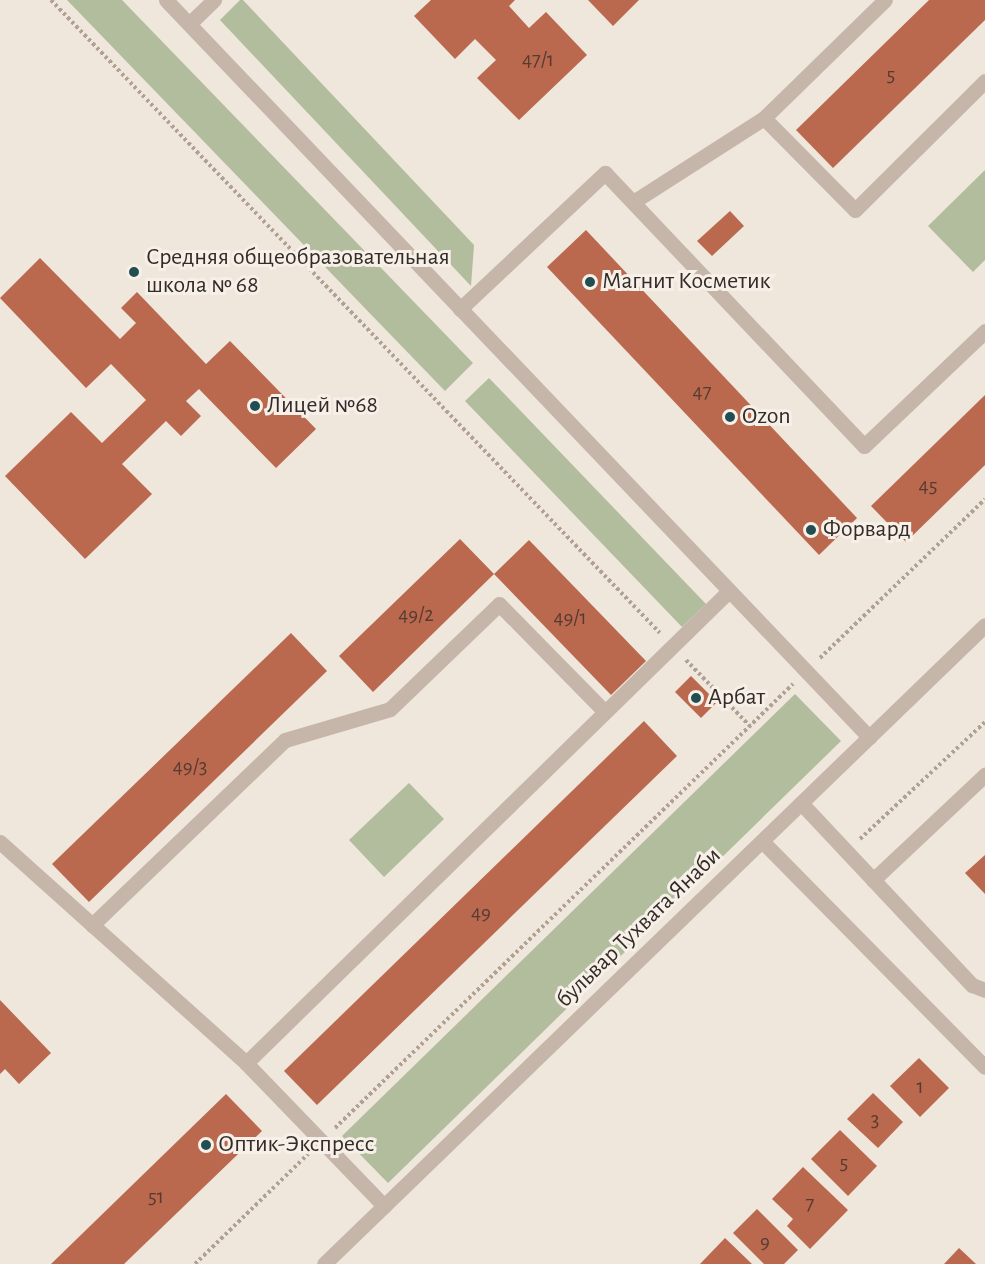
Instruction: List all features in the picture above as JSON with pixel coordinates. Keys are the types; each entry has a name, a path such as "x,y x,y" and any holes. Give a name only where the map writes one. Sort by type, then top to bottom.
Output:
{"street":[{"path":"166,0 869,737"},
{"path":"189,24 214,0"},
{"path":"633,202 764,117 885,0"},
{"path":"764,117 855,210 985,81"},
{"path":"460,309 605,173 864,446 985,331"},
{"path":"246,1063 729,591"},
{"path":"92,925 285,740 390,709 500,604 606,712"},
{"name":"бульвар Тухвата Янаби","path":"324,1264 985,626"},
{"path":"873,880 985,775"},
{"path":"801,803 972,985 985,990"},
{"path":"762,841 985,1067"},
{"path":"0,842 246,1063 384,1206"}],"path":[{"path":"51,0 750,726"},
{"path":"195,1264 985,499"},
{"path":"847,852 985,722"}],"green space":[{"path":"67,0 122,0 473,363 445,391"},
{"path":"240,0 243,0 474,245 471,286 220,20"},
{"path":"985,170 985,260 973,272 928,226"},
{"path":"489,378 706,604 682,627 465,401"},
{"path":"795,694 841,741 388,1183 342,1136"},
{"path":"409,783 444,819 384,877 349,840"}],"building":[{"path":"431,0 515,0 509,6 529,28 546,12 587,55 519,120 477,78 496,60 475,39 455,59 414,16"},
{"path":"588,0 639,0 613,26"},
{"path":"929,0 985,0 985,20 833,168 796,130"},
{"path":"730,211 744,226 712,256 697,241"},
{"path":"586,230 857,518 819,555 547,267"},
{"name":"Лицей №68","path":"40,258 120,339 136,323 121,308 137,292 206,364 230,341 316,429 276,468 199,389 186,401 201,416 181,436 166,421 122,464 152,494 85,559 5,476 71,412 102,443 146,400 111,364 86,388 0,298"},
{"path":"985,395 985,465 906,542 871,506"},
{"path":"460,539 494,574 373,692 339,656"},
{"path":"529,540 646,661 611,695 494,574"},
{"path":"291,633 327,671 89,902 52,864"},
{"path":"691,676 717,702 701,718 675,692"},
{"path":"644,721 677,756 317,1105 284,1071"},
{"path":"985,855 985,894 965,873"},
{"path":"0,1000 51,1053 19,1084 5,1069 0,1074"},
{"path":"919,1058 949,1088 920,1117 890,1086"},
{"path":"873,1093 903,1122 878,1148 847,1119"},
{"path":"226,1094 262,1131 124,1264 51,1264"},
{"path":"840,1130 877,1166 848,1196 811,1159"},
{"path":"803,1167 848,1210 810,1249 787,1226 793,1219 772,1199"},
{"path":"757,1209 798,1250 784,1264 764,1264 733,1233"},
{"path":"725,1238 752,1264 700,1264"},
{"path":"959,1248 976,1264 944,1264"}],"place":[{"name":"Средняя общеобразовательная школа № 68","path":"134,272"},
{"name":"Магнит Косметик","path":"590,282"},
{"name":"Лицей №68","path":"255,406"},
{"name":"Ozon","path":"730,417"},
{"name":"Форвард","path":"811,530"},
{"name":"Арбат","path":"696,698"},
{"name":"Оптик-Экспресс","path":"206,1145"}]}
